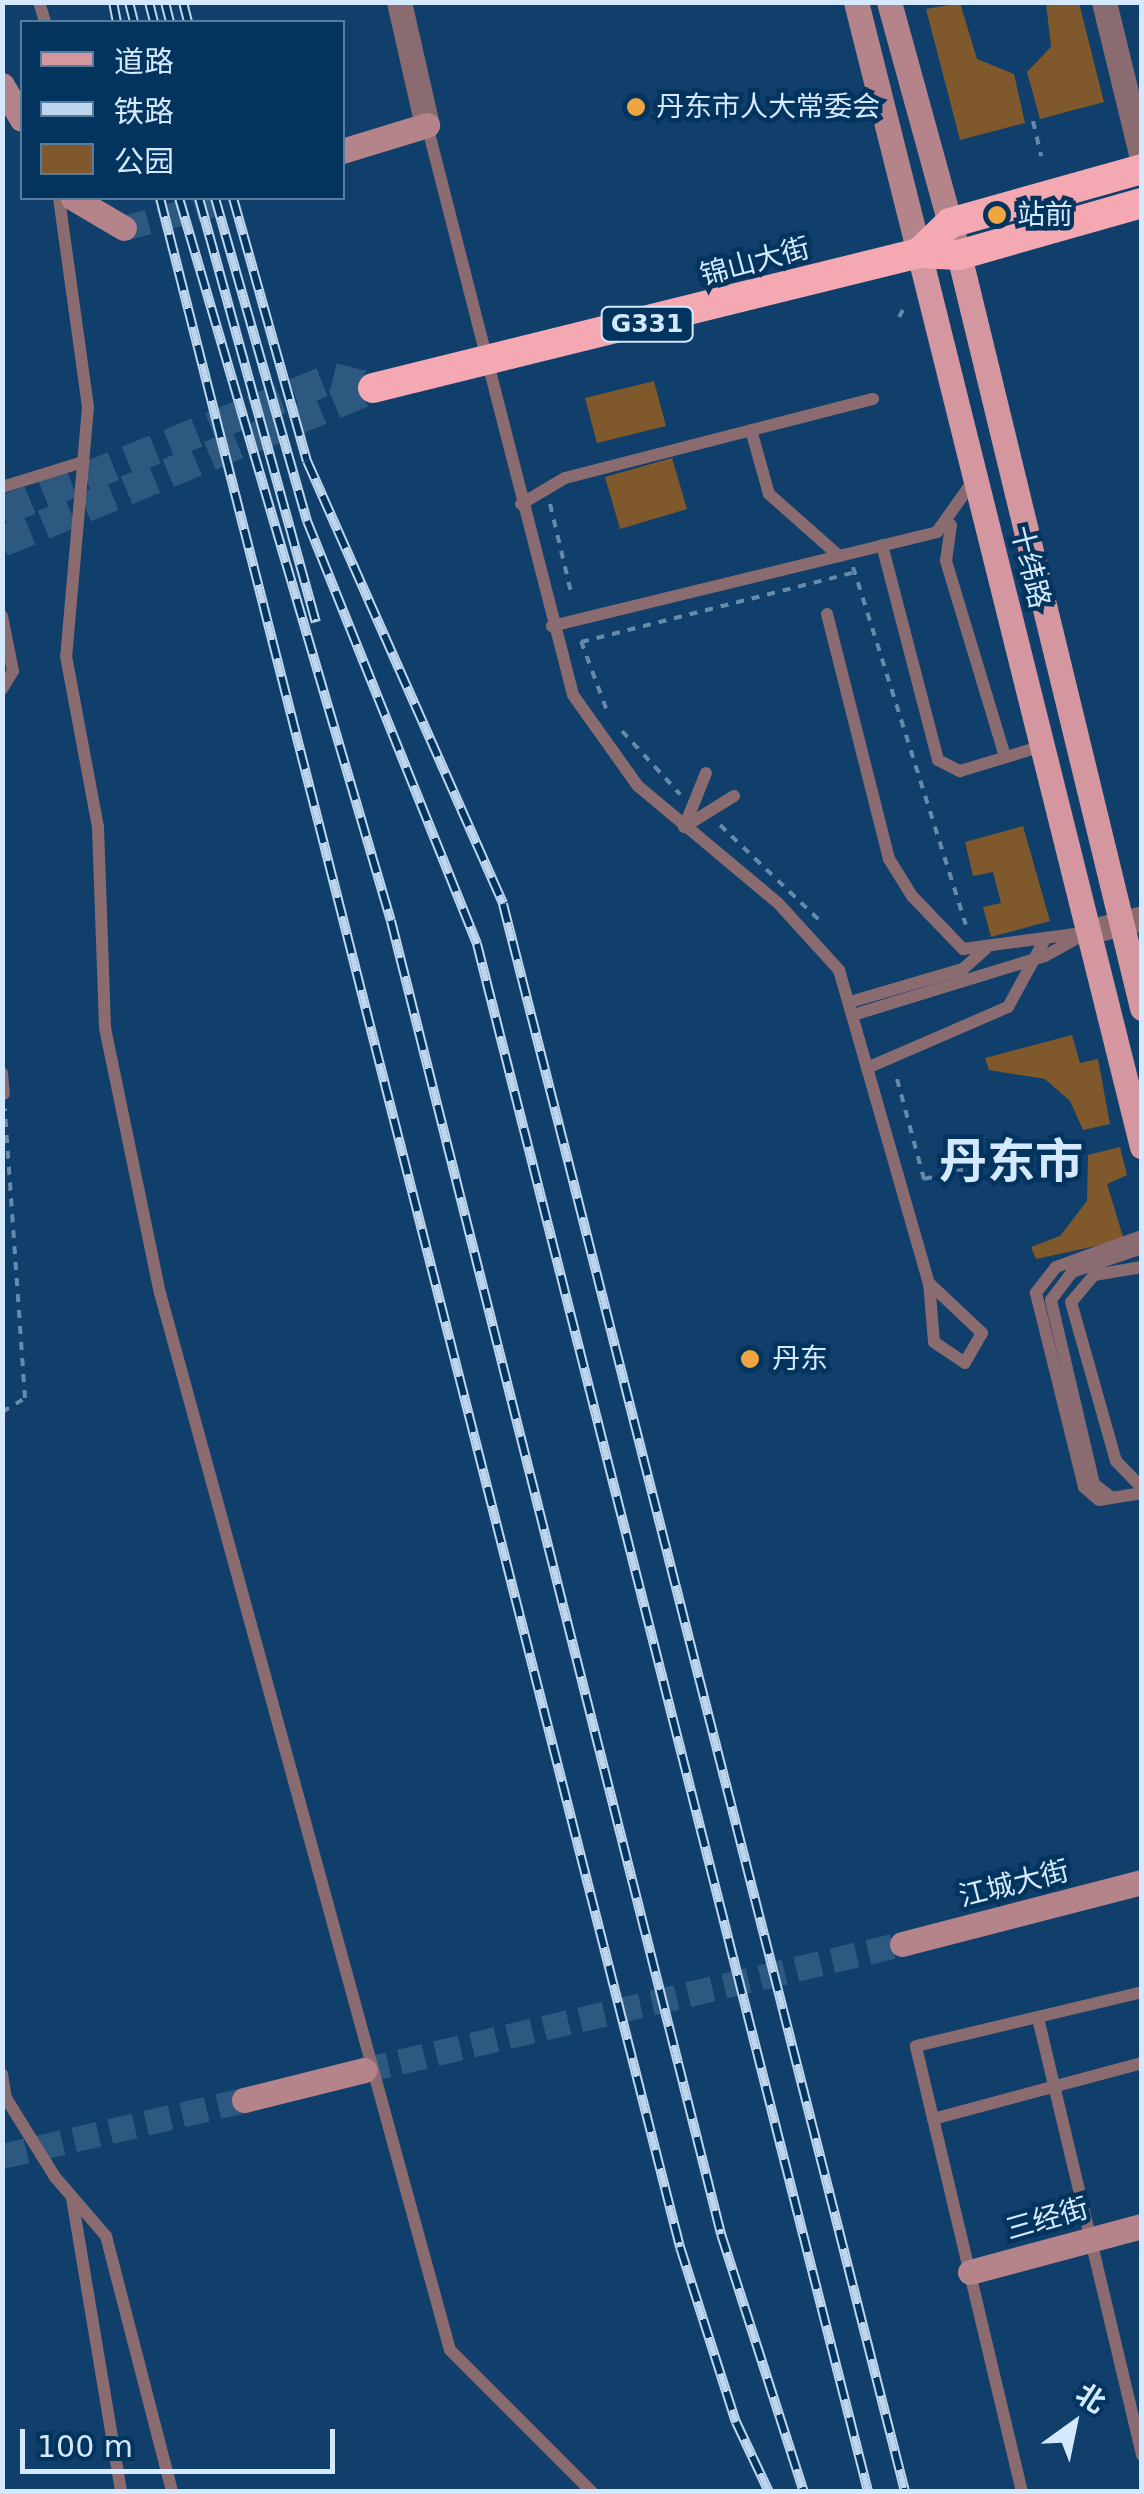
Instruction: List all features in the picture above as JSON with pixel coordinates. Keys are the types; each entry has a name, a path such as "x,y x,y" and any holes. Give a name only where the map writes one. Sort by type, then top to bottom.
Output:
{"highway":[{"name":"锦山大街","path":"919,253 950,223 1142,169"},
{"name":"锦山大街","path":"374,388 489,366 919,253 960,255 1142,203"}],"main road":[{"name":"十纬路","path":"919,253 1142,1147"},
{"name":"十纬路","path":"960,255 1132,920 1142,1008"}],"street":[{"path":"345,150 427,125 399,2"},
{"name":"十纬路","path":"856,2 919,253"},
{"name":"十纬路","path":"889,2 960,255"},
{"path":"1104,2 1142,158"},
{"path":"2,85 20,115"},
{"path":"76,200 124,228"},
{"path":"1088,932 1132,920"},
{"name":"江城大街","path":"902,1944 1142,1882"},
{"path":"244,2100 364,2070"},
{"name":"三经街","path":"970,2272 1142,2226"}],"lane":[{"path":"427,125 552,626 592,730 684,827 823,950 852,1008 930,1282 934,1342 964,1362 982,1345 980,1329 930,1282"},
{"path":"60,200 88,407 66,656 98,827 105,1028 160,1293 450,2350 592,2492"},
{"path":"522,504 565,478 873,399"},
{"path":"751,430 769,494 842,555"},
{"path":"2,487 83,462"},
{"path":"976,474 952,522 946,560 1005,757"},
{"path":"552,626 882,546 952,522"},
{"path":"882,546 934,755 956,771 1043,746"},
{"path":"827,614 895,874 946,938 987,948 1088,932"},
{"path":"2,616 12,671 2,689"},
{"path":"684,827 706,772"},
{"path":"684,827 734,796"},
{"path":"852,1008 1033,960 1088,932"},
{"path":"867,1068 1008,1007 1044,939"},
{"path":"852,1008 964,969 987,948"},
{"path":"2,1073 4,1094"},
{"path":"1142,1236 1056,1267 1036,1293 1084,1488 1095,1500 1121,1498 1142,1490 1116,1461 1071,1302 1094,1275 1142,1267"},
{"path":"1121,1498 1094,1484 1050,1305 1072,1272 1142,1248"},
{"path":"1022,2492 916,2046 1142,1992"},
{"path":"1038,2018 1142,2456"},
{"path":"933,2119 1142,2063"},
{"path":"2,2074 6,2098 72,2196 106,2236 172,2492"},
{"path":"72,2196 121,2492"}],"path":[{"path":"1032,121 1041,156"},
{"path":"899,317 903,310"},
{"path":"548,500 572,596"},
{"path":"842,555 856,572 968,936"},
{"path":"580,642 856,572"},
{"path":"578,632 608,711 683,796"},
{"path":"897,1079 924,1179 966,1169"},
{"path":"2,1412 25,1398 4,1094"}],"green space":[{"path":"960,3 977,59 1014,74 1025,123 960,140 926,9"},
{"path":"1046,3 1079,3 1104,102 1040,119 1027,72 1051,47"},
{"path":"654,381 666,426 597,443 585,398"},
{"path":"672,458 687,509 620,529 605,477"},
{"path":"1023,826 1050,921 991,937 983,907 1001,903 993,872 973,876 965,842"},
{"path":"1072,1035 1080,1063 1098,1059 1110,1124 1083,1130 1070,1101 1045,1079 989,1070 985,1058"},
{"path":"1120,1147 1127,1175 1107,1184 1124,1240 1036,1259 1031,1247 1060,1236 1087,1201 1088,1155"}],"tunnel":[{"path":"124,228 229,200"},
{"path":"2,511 333,378 373,388"},
{"path":"2,542 373,388"},
{"path":"364,2070 902,1944"},
{"path":"2,2156 244,2100"}],"railway":[{"path":"113,2 117,20"},
{"path":"129,2 134,20"},
{"path":"149,2 154,20"},
{"path":"165,2 170,20"},
{"path":"183,2 188,20"},
{"path":"161,200 680,2247 736,2422 769,2492"},
{"path":"180,200 391,921 721,2234 804,2492"},
{"path":"200,200 316,622"},
{"path":"216,200 307,521 477,944 868,2492"},
{"path":"234,200 307,461 503,904 905,2492"}],"place":[{"name":"丹东市人大常委会","path":"636,107"},
{"name":"站前","path":"997,215"},
{"name":"丹东","path":"750,1359"}],"district":[{"name":"丹东市","path":"1011,1162"}]}
